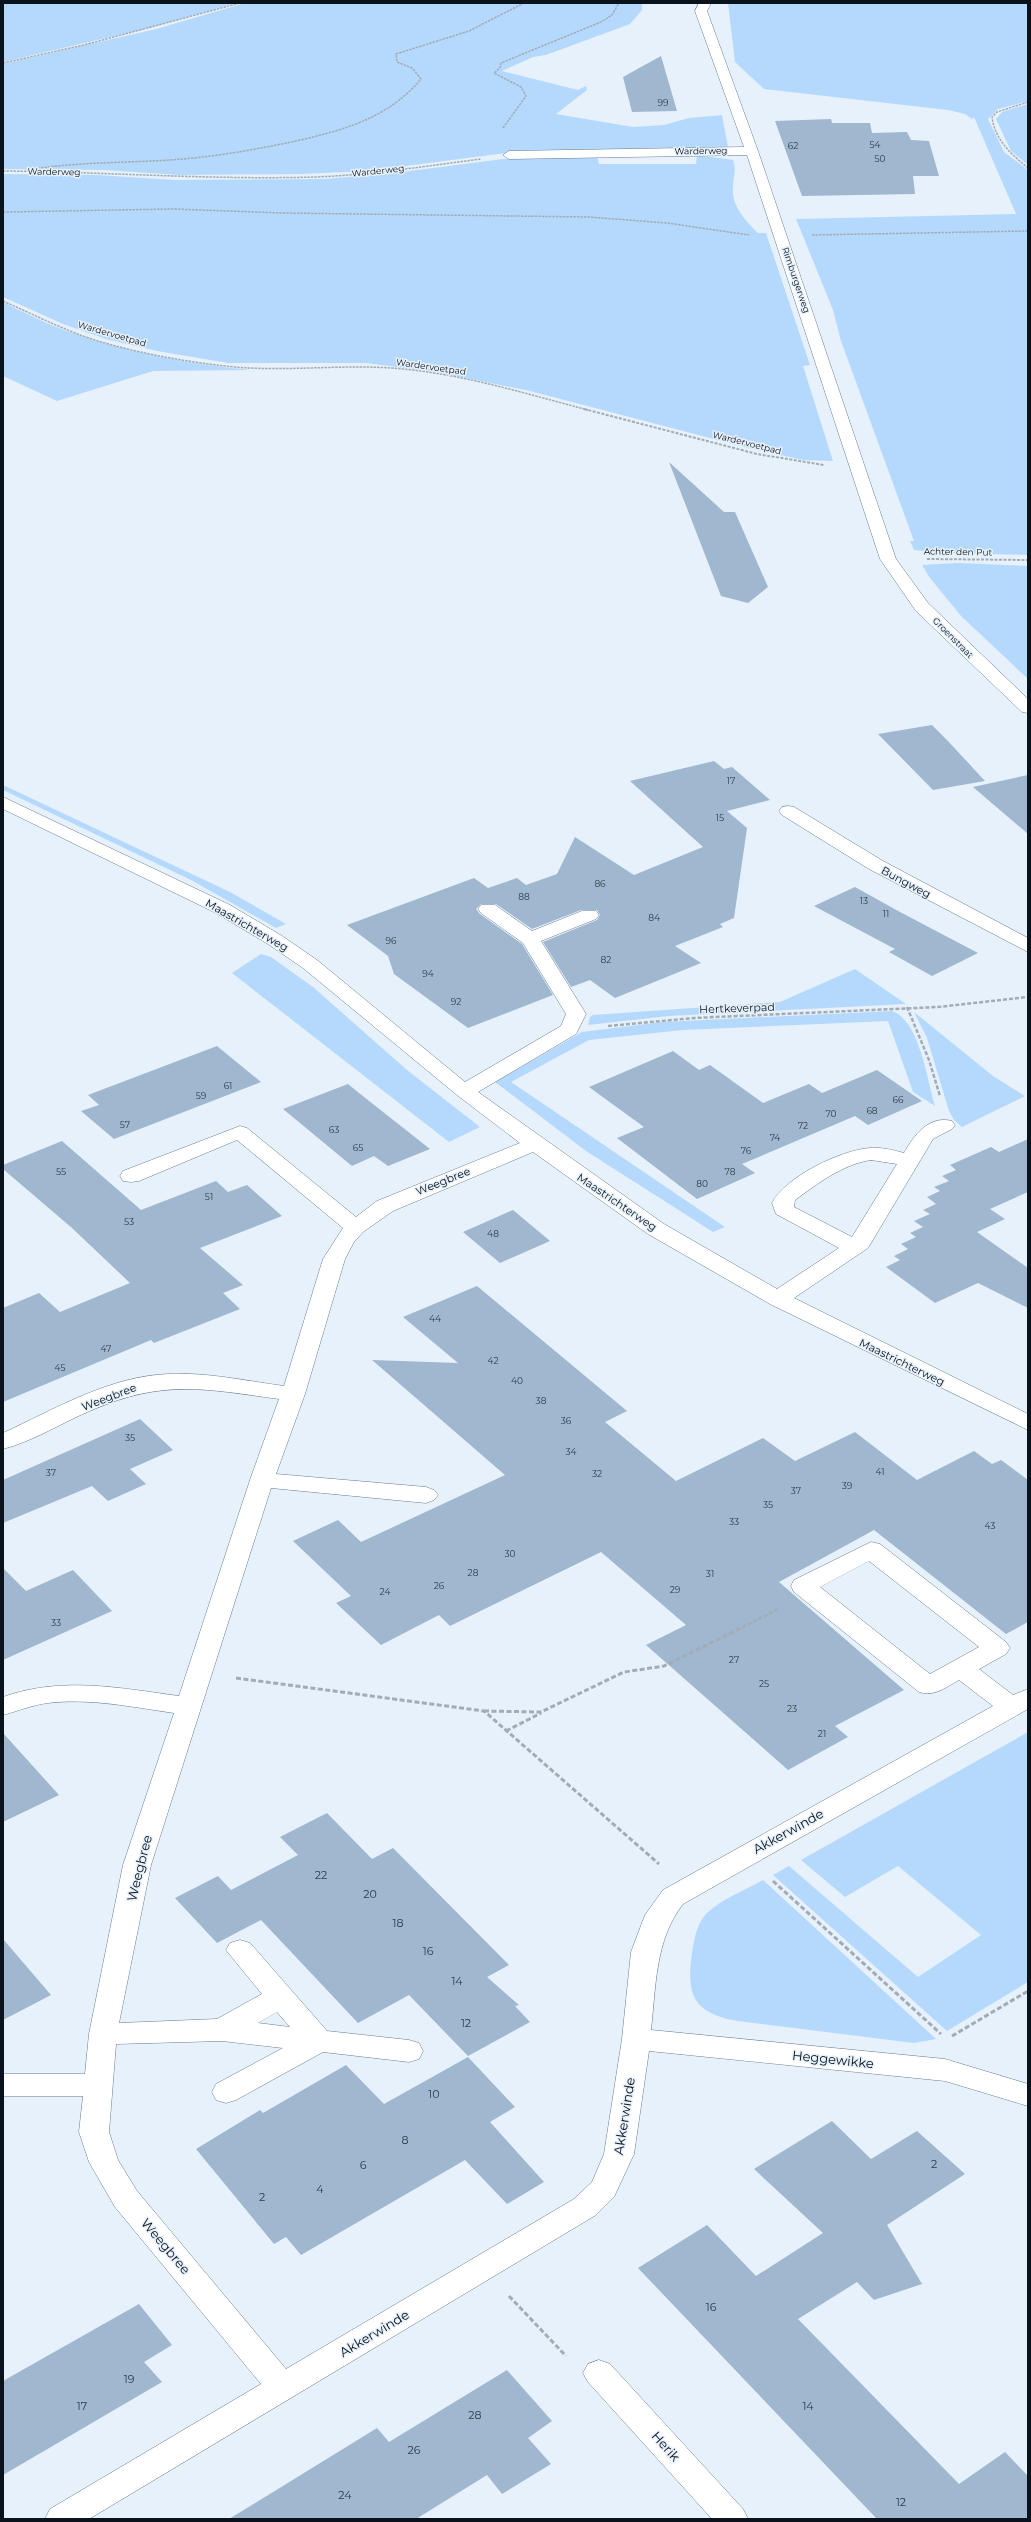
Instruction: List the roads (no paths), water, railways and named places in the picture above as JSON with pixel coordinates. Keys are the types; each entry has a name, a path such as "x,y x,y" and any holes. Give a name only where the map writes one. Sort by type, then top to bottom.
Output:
{"street":[{"name":"Rimburgerweg","path":"705,3 701,11 752,151 858,464 888,559"},
{"name":"Warderweg","path":"509,155 752,151"},
{"name":"Groenstraat","path":"888,559 922,607 1028,708"},
{"name":"Maastrichterweg","path":"3,802 223,909 276,940 387,1026 464,1091 535,1144 656,1229 778,1300 1028,1423"},
{"name":"Bungweg","path":"788,811 830,840 877,867 1028,946"},
{"path":"464,1091 569,1030 574,1022 576,1014 530,938 488,909"},
{"path":"530,938 589,915"},
{"path":"778,1300 860,1243 911,1161 925,1135 945,1125"},
{"path":"131,1176 240,1132 355,1227"},
{"name":"Weegbree","path":"282,2387 126,2199 104,2162 94,2132 97,2085 103,2034 137,1865 262,1480 293,1394 334,1259 344,1240 355,1227 385,1206 535,1144"},
{"path":"854,1247 789,1213 784,1209 783,1203 786,1197 849,1159 870,1154 891,1155 911,1161"},
{"name":"Weegbree","path":"3,1442 114,1393 142,1385 168,1381 191,1382 293,1394"},
{"path":"262,1480 426,1495"},
{"path":"871,1550 997,1648 961,1668 928,1686 803,1586 871,1550"},
{"name":"Akkerwinde","path":"961,1668 1020,1702"},
{"path":"3,1706 39,1694 66,1693 188,1706"},
{"name":"Akkerwinde","path":"61,2519 585,2207 603,2189 619,2154 636,2039 645,1952 651,1932 659,1914 673,1897 686,1888 1020,1702"},
{"path":"240,1950 319,2041"},
{"path":"222,2030 281,1997"},
{"path":"103,2034 222,2030 409,2051"},
{"name":"Heggewikke","path":"636,2039 944,2070 1028,2095"},
{"path":"226,2092 319,2041"},
{"path":"3,2085 97,2085"},
{"name":"Herik","path":"599,2373 732,2519"}]}
